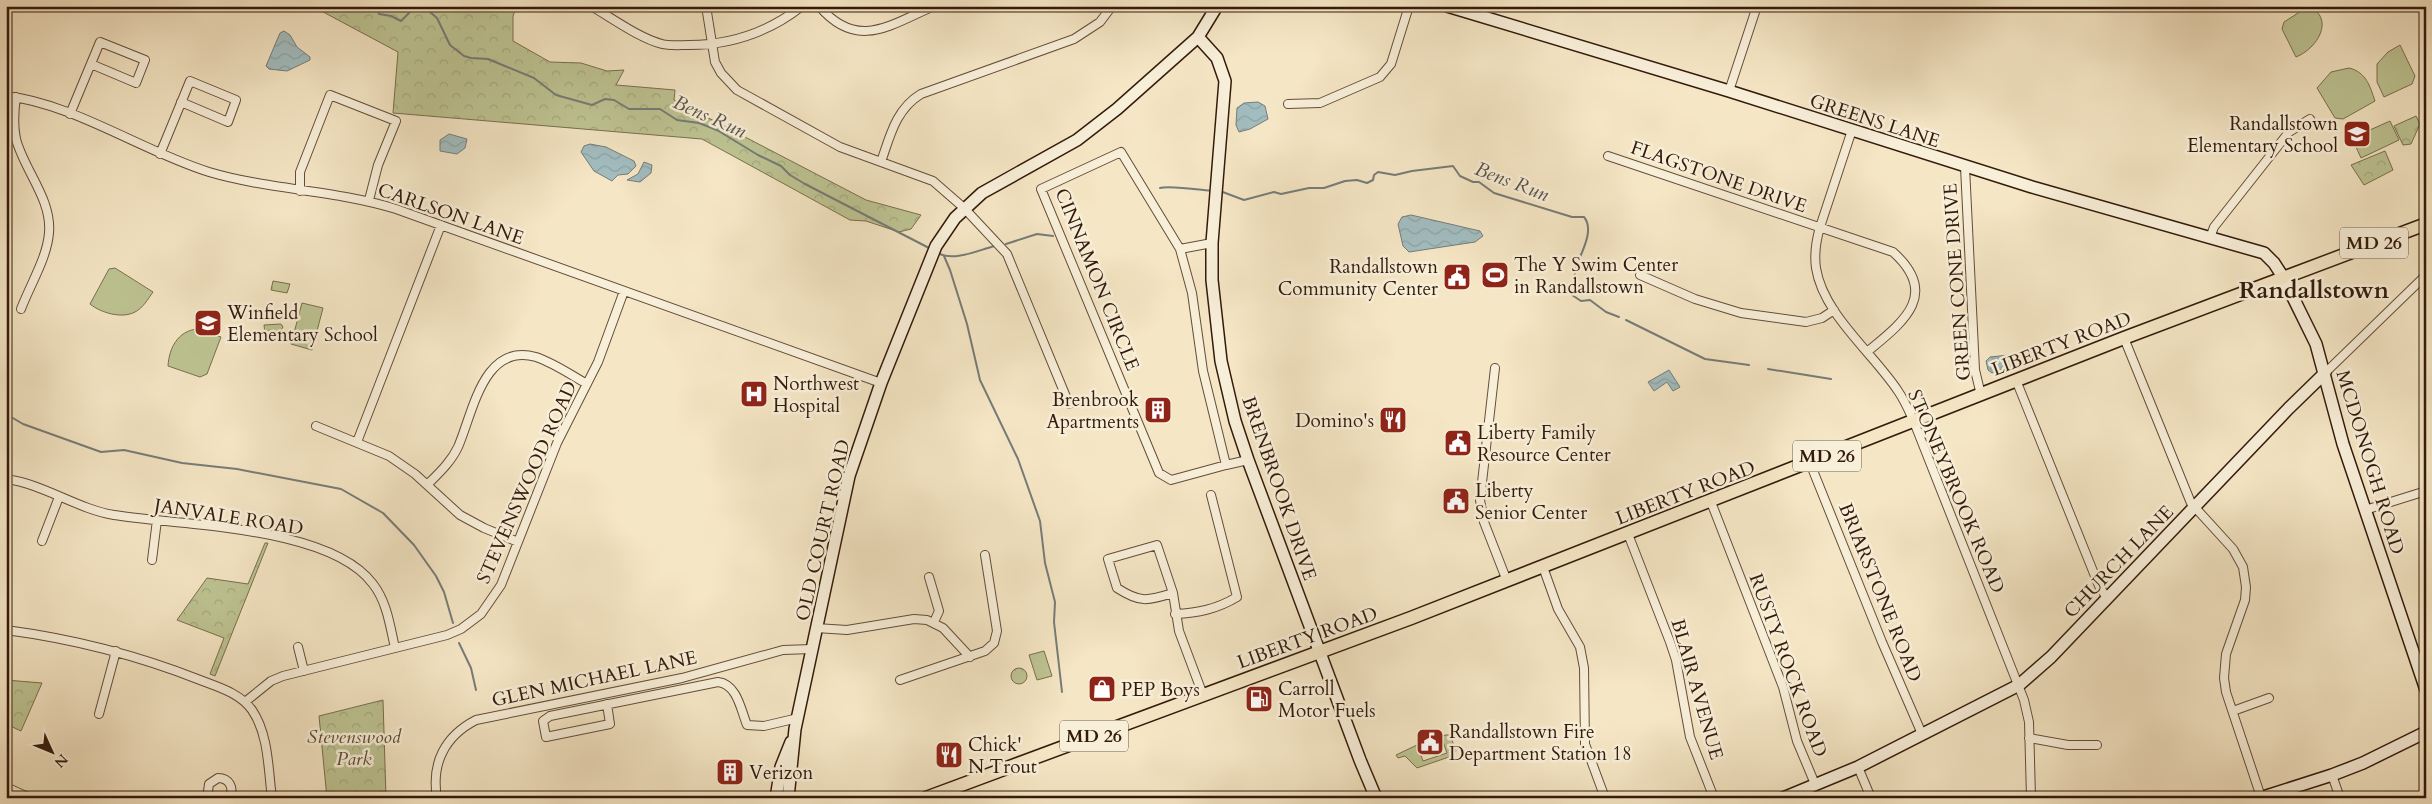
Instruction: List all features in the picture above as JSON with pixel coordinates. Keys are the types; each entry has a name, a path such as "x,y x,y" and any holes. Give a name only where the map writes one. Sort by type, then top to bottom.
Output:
{"main road":[{"name":"LIBERTY ROAD","path":"926,798 1543,567 2124,338 2426,224"}],"street":[{"path":"591,6 660,44 711,45 758,32 780,22 802,6"},
{"path":"706,6 711,45 721,73 737,90 840,147 933,181 964,208 1006,254 1069,404"},
{"path":"818,6 843,28 862,32 880,30 934,6"},
{"path":"881,162 895,122 912,99 921,94 1074,39 1100,22 1112,6"},
{"name":"OLD COURT ROAD","path":"788,798 797,723 848,476 881,383 933,251 964,208 998,182 1061,150 1095,128 1198,36 1217,6"},
{"path":"1288,104 1320,102 1380,76 1391,64 1408,6"},
{"name":"GREENS LANE","path":"1447,6 1729,91 1965,167 2264,253 2274,263 2283,278"},
{"path":"1729,91 1757,6"},
{"name":"BRENBROOK DRIVE","path":"1198,36 1218,58 1225,81 1212,243 1213,290 1221,361 1235,422 1376,798"},
{"path":"70,114 100,42 145,60 136,83 91,64"},
{"path":"160,154 181,102 190,81 236,100 228,122 181,102"},
{"path":"300,191 300,172 330,95 396,121 378,165 369,200"},
{"name":"CARLSON LANE","path":"6,96 16,97 70,114 160,154 209,172 242,181 369,200 881,383"},
{"path":"16,97 14,115 17,141 46,209 49,222 46,247 21,309"},
{"path":"2210,238 2214,227 2289,132 2310,119"},
{"name":"STONEYBROOK ROAD","path":"1852,130 1816,242 1816,269 1825,295 1834,310 1898,390 1914,422 2019,685 2027,710 2031,798"},
{"name":"CINNAMON CIRCLE","path":"1226,465 1205,381 1192,294 1180,249 1121,152 1041,189 1159,473 1171,480 1248,460"},
{"name":"FLAGSTONE DRIVE","path":"1608,156 1893,252 1910,272 1915,293 1909,315 1867,352"},
{"name":"GREEN CONE DRIVE","path":"1965,167 1975,370 1981,394"},
{"path":"357,442 441,225"},
{"path":"1180,249 1212,243"},
{"path":"1640,275 1695,299 1741,313 1806,322 1822,318 1834,310"},
{"name":"CHURCH LANE","path":"1783,798 1858,767 2019,685 2050,657 2289,408 2426,275"},
{"name":"MCDONOGH ROAD","path":"2283,278 2313,337 2325,373 2340,435 2426,690"},
{"name":"STEVENSWOOD ROAD","path":"245,702 271,681 447,635 472,622 495,596 557,443 607,340 624,291"},
{"path":"2124,338 2195,508 2234,549 2242,566 2245,578 2244,600 2229,642 2224,667 2226,692 2261,797 2332,775 2363,763 2426,732"},
{"path":"427,486 452,458 485,377 500,363 518,356 536,357 587,384"},
{"path":"1495,368 1480,500 1484,522 1506,581"},
{"path":"2016,380 2099,586 2107,598"},
{"path":"316,426 357,442 402,464 460,515 474,524 518,542"},
{"name":"BRIARSTONE ROAD","path":"1810,463 1882,642 1922,734"},
{"name":"JANVALE ROAD","path":"6,479 98,512 282,537 324,549 356,566 374,585 385,608 395,648"},
{"path":"2366,510 2426,491"},
{"path":"1175,614 1206,611 1222,606 1237,598 1211,495"},
{"path":"42,541 59,497"},
{"name":"RUSTY ROCK ROAD","path":"1710,502 1783,687 1797,741 1815,784"},
{"path":"152,560 157,520"},
{"name":"BLAIR AVENUE","path":"1628,534 1676,660 1690,737 1714,798"},
{"path":"1173,594 1151,600 1133,598 1117,588 1108,559 1157,545 1173,594 1175,614 1203,695"},
{"path":"900,680 970,657 990,648 996,637 985,555"},
{"path":"1543,567 1558,610 1576,638 1583,657 1585,744 1605,798"},
{"path":"930,577 939,611 934,622"},
{"path":"816,628 847,630 914,619 934,622 943,628 970,657"},
{"path":"6,630 116,650 163,665 222,689 245,702 262,729 272,798"},
{"path":"298,647 304,671"},
{"name":"GLEN MICHAEL LANE","path":"437,798 435,774 443,748 456,732 476,720 682,678 778,651 812,649"},
{"path":"99,714 116,650"},
{"path":"607,704 610,724 546,737 543,721 550,716 607,704 718,682 727,684 734,691 747,725 764,726 797,723"},
{"path":"2233,711 2269,698"},
{"name":"OLD COURT ROAD","path":"776,798 781,767 797,723"},
{"path":"2029,738 2068,745 2097,745"},
{"path":"1858,767 1871,798"},
{"path":"2332,775 2340,798"},
{"path":"208,798 209,784 213,780 222,778 231,785 232,791 229,798"},
{"path":"6,787 30,798"}],"green space":[{"path":"312,6 517,6 513,16 513,41 550,62 581,63 607,71 624,70 616,85 675,90 674,100 866,200 921,215 911,229 899,232 866,221 850,220 702,139 393,113 398,52"},
{"path":"2309,6 2321,18 2320,33 2311,47 2296,57 2282,29 2284,22"},
{"path":"2400,45 2415,76 2412,84 2384,97 2377,82 2377,64 2388,52"},
{"path":"2349,68 2363,76 2369,85 2375,101 2343,119 2335,118 2317,88 2331,72"},
{"path":"2416,116 2420,124 2411,144 2403,145 2394,126"},
{"path":"2390,121 2399,140 2361,158 2352,138"},
{"path":"2385,151 2393,170 2364,185 2351,165"},
{"path":"115,268 153,292 140,308 130,314 112,314 90,304 109,269"},
{"path":"273,281 290,284 287,293 271,290"},
{"path":"302,303 323,308 312,350 291,344"},
{"path":"281,324 283,327 279,333 280,340 266,342 264,325"},
{"path":"197,329 221,337 207,374 200,377 168,366 170,353 176,342 185,333"},
{"path":"265,543 268,543 215,676 210,674 224,638 177,620 207,578 248,584"},
{"path":"1044,651 1052,676 1037,680 1029,655"},
{"path":"1019,668 1027,676 1019,684 1011,676"},
{"path":"6,680 42,683 21,731 6,724"},
{"name":"Stevenswood Park","path":"383,700 386,798 327,798 319,716"},
{"path":"1450,735 1456,751 1449,757 1417,768 1405,756 1398,758 1396,755 1417,745 1423,761 1447,753 1441,736"}],"water":[{"path":"284,31 290,35 297,47 310,57 310,60 287,71 269,69 266,66 280,33"},
{"path":"1258,102 1265,106 1268,119 1250,129 1239,132 1236,125 1237,108 1244,103"},
{"path":"449,134 467,139 465,148 457,154 440,151 440,140"},
{"path":"590,144 606,147 634,161 636,166 628,174 618,175 612,181 594,171 581,152 584,146"},
{"path":"644,162 652,165 651,173 640,182 627,180 638,174"},
{"path":"1411,215 1480,231 1483,236 1475,242 1409,252 1403,246 1398,224 1402,217"},
{"path":"2038,346 2042,350 2040,355 1992,373 1988,370 1986,361 1990,357 2019,354"},
{"path":"1669,370 1680,387 1673,391 1667,382 1654,391 1648,382"}],"waterway":[{"name":"Bens Run","path":"376,6 379,14 391,16 401,21 414,8 424,7 437,18 450,45 464,56 488,59 534,78 556,95 592,105 605,99 614,100 629,109 660,109 677,120 699,123 717,130 758,155 781,166 790,175 805,184 931,249"},
{"name":"Bens Run","path":"1220,191 1244,200 1274,192 1281,194 1309,188 1324,188 1345,181 1357,180 1367,183 1373,180 1374,175 1378,172 1395,175 1453,166 1460,176 1473,182 1479,182 1494,193 1572,217 1584,217 1587,222 1588,235 1576,267 1572,295 1581,301 1590,300 1606,312 1619,317"},
{"name":"Bens Run","path":"1160,188 1178,187 1213,191"},
{"name":"Bens Run","path":"1006,244 1037,234 1053,236"},
{"name":"Bens Run","path":"938,253 959,256 995,246"},
{"path":"944,256 967,324 980,380 1018,459 1040,521 1045,563 1055,602 1054,622 1062,692"},
{"name":"Bens Run","path":"1626,320 1705,359 1749,365"},
{"name":"Bens Run","path":"1768,369 1831,379"},
{"path":"6,414 23,424 101,452 124,450 182,463 237,469 341,489 383,513 414,545 436,576 444,592 453,623"},
{"path":"459,643 471,668 476,690"}],"place":[{"name":"Randallstown Elementary School","path":"2357,134"},
{"name":"The Y Swim Center in Randallstown","path":"1495,275"},
{"name":"Randallstown Community Center","path":"1457,277"},
{"name":"Winfield Elementary School","path":"208,323"},
{"name":"Northwest Hospital","path":"754,394"},
{"name":"Brenbrook Apartments","path":"1158,410"},
{"name":"Domino's","path":"1393,420"},
{"name":"Liberty Family Resource Center","path":"1458,443"},
{"name":"Liberty Senior Center","path":"1456,501"},
{"name":"PEP Boys","path":"1102,689"},
{"name":"Carroll Motor Fuels","path":"1259,699"},
{"name":"Randallstown Fire Department Station 18","path":"1430,742"},
{"name":"Chick' N Trout","path":"949,755"},
{"name":"Verizon","path":"730,772"}],"district":[{"name":"Randallstown","path":"2314,290"}]}
